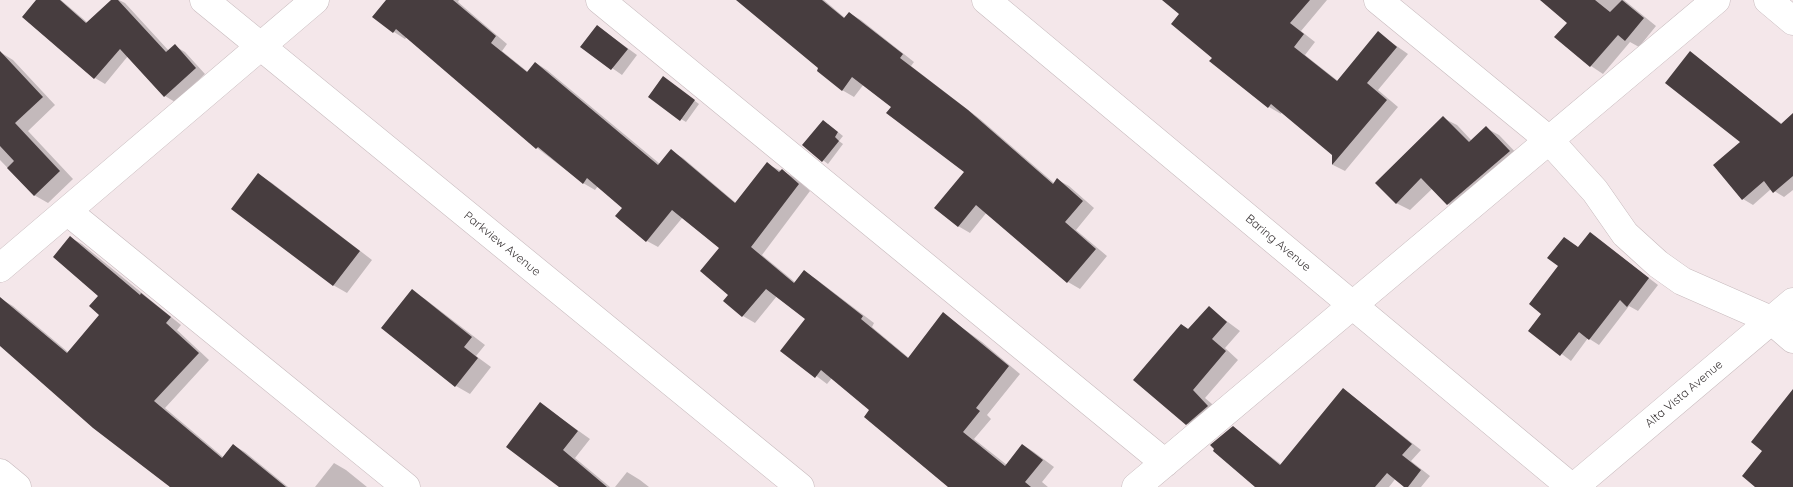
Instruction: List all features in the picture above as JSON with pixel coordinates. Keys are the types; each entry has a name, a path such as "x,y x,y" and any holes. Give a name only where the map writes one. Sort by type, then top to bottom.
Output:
{"street":[{"name":"Parkview Avenue","path":"204,0 800,487"},
{"path":"0,268 314,0"},
{"path":"600,0 1165,463"},
{"name":"Baring Avenue","path":"986,0 1572,487"},
{"path":"1378,0 1549,140 1595,191 1625,234 1658,264 1682,281 1770,320 1793,339"},
{"path":"1136,487 1716,0"},
{"path":"1768,0 1793,21"},
{"path":"67,211 406,487"},
{"name":"Alta Vista Avenue","path":"1572,487 1793,302"},
{"path":"0,473 17,487"}],"building":[{"path":"36,0 60,0 86,23 111,0 118,0 166,52 175,44 196,68 164,97 120,49 94,79 22,17"},
{"path":"386,0 453,0 496,36 491,43 527,72 535,62 658,165 671,149 735,203 767,162 779,172 782,169 799,184 751,247 794,283 804,270 863,316 861,319 908,358 943,312 1009,366 976,408 980,411 963,432 1005,466 1022,444 1043,460 1025,482 1031,487 948,487 864,417 869,410 821,370 815,378 780,351 805,319 766,289 742,317 723,301 728,295 700,271 719,248 672,210 646,242 615,216 622,208 587,178 583,184 538,147 536,149 396,29 393,33 372,17"},
{"path":"736,0 822,0 844,18 849,12 903,54 900,58 968,110 1053,184 1057,178 1083,201 1065,222 1096,249 1067,283 976,205 958,227 934,208 964,172 886,113 891,107 852,77 842,91 817,71 818,68"},
{"path":"1162,0 1310,0 1290,23 1304,34 1294,47 1337,81 1378,31 1397,47 1367,83 1387,100 1332,165 1332,155 1271,104 1268,108 1209,61 1212,58 1171,24 1179,14"},
{"path":"1540,0 1595,0 1610,12 1622,0 1644,18 1625,41 1618,35 1590,67 1554,37 1567,23"},
{"path":"597,25 628,49 611,70 580,47"},
{"path":"0,51 43,97 15,123 60,171 34,196 7,168 14,161 0,146"},
{"path":"1690,51 1781,124 1793,113 1793,176 1773,193 1764,181 1742,200 1713,165 1740,142 1665,83"},
{"path":"663,76 695,100 680,121 648,97"},
{"path":"1443,116 1469,142 1486,126 1510,151 1447,205 1421,178 1396,204 1375,183"},
{"path":"823,120 838,132 835,137 839,141 822,162 802,145"},
{"path":"258,173 360,251 333,286 231,209"},
{"path":"1590,232 1649,278 1627,307 1620,300 1589,340 1579,332 1560,356 1528,331 1541,314 1529,304 1558,266 1547,258 1564,237 1578,247"},
{"path":"70,236 140,295 141,293 171,317 166,323 199,353 154,401 222,458 233,444 286,487 170,487 93,428 0,346 0,297 67,353 99,315 89,306 98,296 53,257"},
{"path":"412,289 472,337 464,347 478,358 455,387 381,328"},
{"path":"1209,306 1227,322 1212,339 1226,351 1193,390 1208,406 1186,425 1133,380 1181,324 1188,329"},
{"path":"1343,388 1412,444 1402,455 1421,470 1408,487 1404,487 1387,473 1375,487 1255,487 1213,451 1214,449 1210,445 1233,426 1280,465"},
{"path":"1793,389 1793,487 1755,487 1742,476 1762,451 1751,442"},
{"path":"540,402 578,431 563,450 607,487 559,487 506,447"}]}
